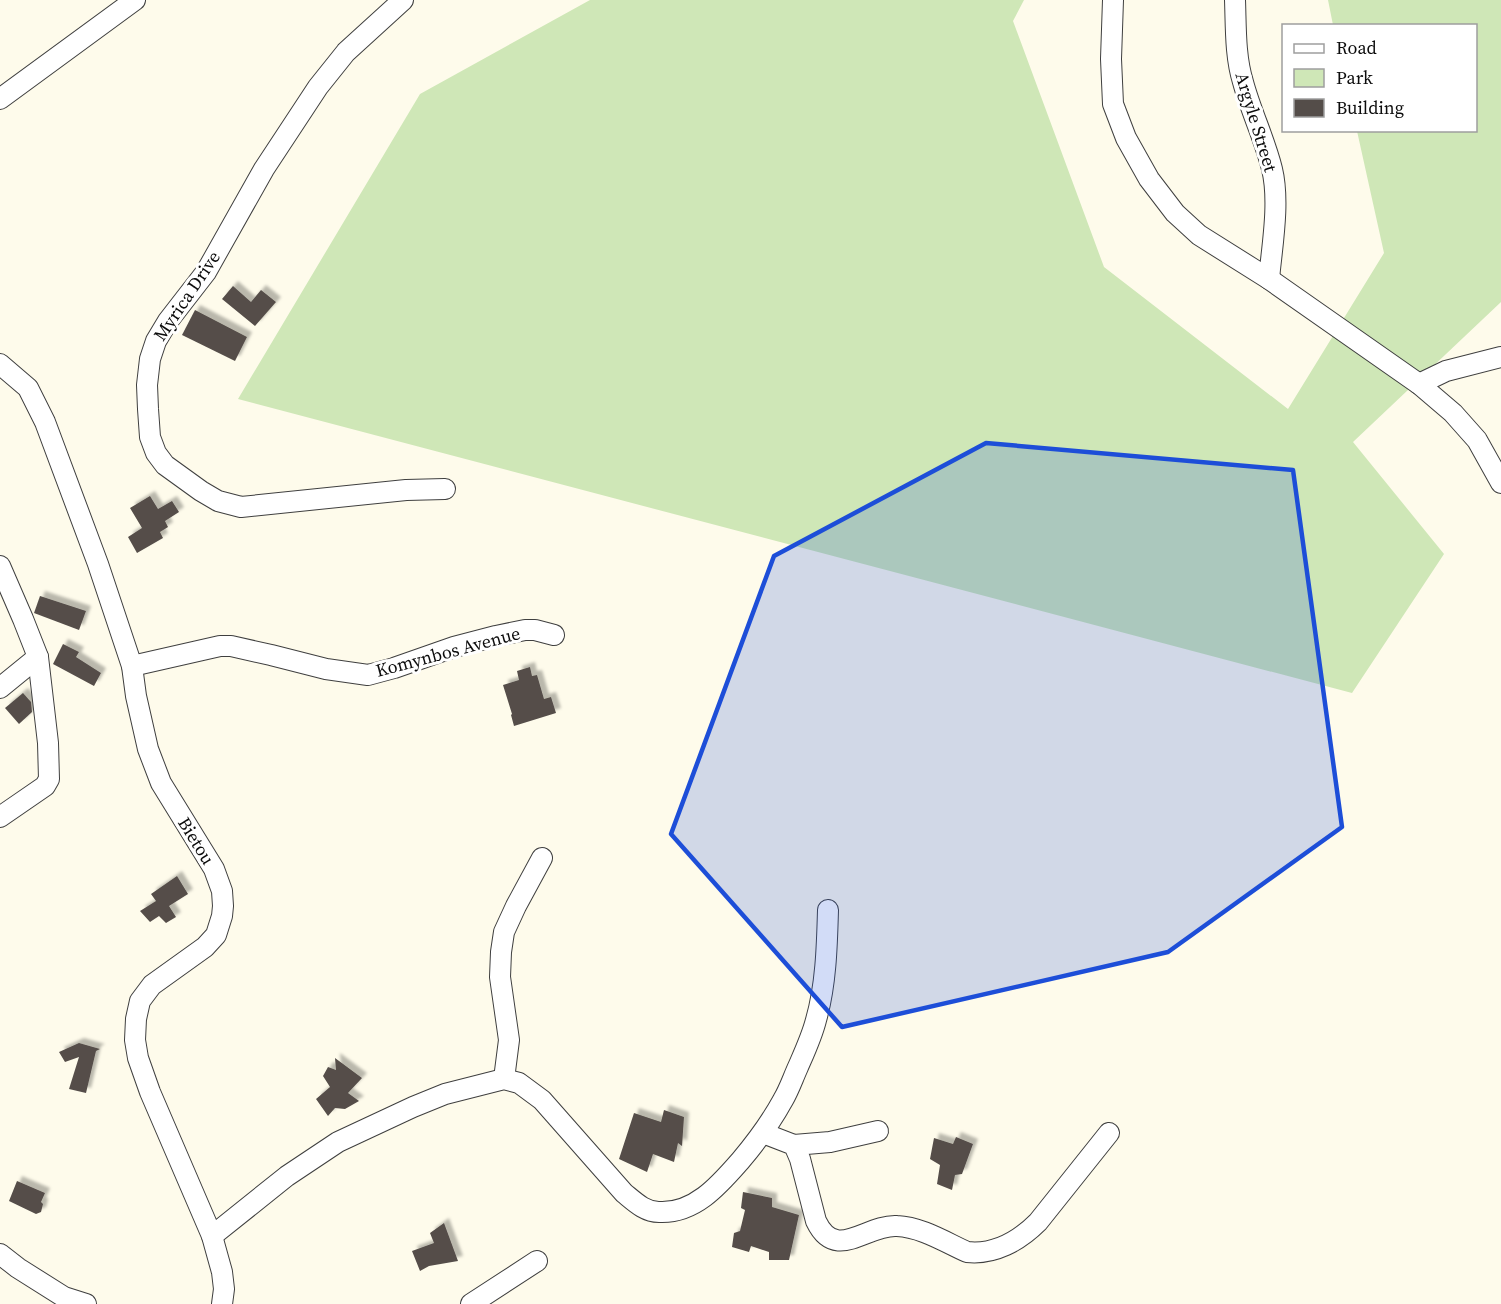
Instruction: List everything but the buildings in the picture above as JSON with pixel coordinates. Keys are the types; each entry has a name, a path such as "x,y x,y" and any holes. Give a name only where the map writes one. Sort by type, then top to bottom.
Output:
{"street":[{"path":"0,99 135,0"},
{"name":"Myrica Drive","path":"403,0 346,52 318,87 264,170 206,272 168,321 156,341 150,359 147,385 150,437 156,453 165,465 218,501 241,507 395,491 445,489"},
{"path":"1113,0 1111,59 1113,104 1126,138 1149,179 1175,213 1199,235 1269,279 1419,384 1453,413 1477,440 1501,483"},
{"name":"Argyle Street","path":"1235,0 1239,67 1272,170 1275,192 1269,279"},
{"path":"1419,384 1446,370 1501,357"},
{"name":"Bietou","path":"0,364 28,388 45,422 98,564 132,666 148,749 161,783 214,869 222,891 222,916 216,935 205,947 152,985 140,1001 135,1040 138,1058 150,1092 212,1236 222,1272 224,1289 222,1304"},
{"path":"0,566 38,657 48,743 49,778 45,786 0,817"},
{"name":"Komynbos Avenue","path":"132,666 220,646 231,646 326,669 368,675 496,636 525,630 554,635"},
{"path":"0,688 38,657"},
{"path":"504,1079 509,1040 500,977 504,932 542,858"},
{"path":"212,1236 287,1176 338,1142 445,1094 504,1079 519,1083 542,1100 624,1193 639,1205 658,1213 686,1208 722,1182 763,1133 784,1098 817,1020 828,910"},
{"path":"763,1133 794,1146 830,1142 878,1131"},
{"path":"794,1146 816,1221 820,1230 827,1237 836,1241 844,1240 882,1228 899,1226 920,1231 974,1253 1006,1245 1028,1232 1109,1133"},
{"path":"0,1254 57,1300 86,1304"},
{"path":"471,1304 537,1261"}],"highlighted area":[{"path":"986,443 1293,470 1342,827 1168,952 842,1027 671,834 774,556"}],"green space":[{"path":"590,0 1024,0 1013,21 1104,267 1288,409 1384,253 1357,132 1477,132 1477,24 1333,24 1328,0 1501,0 1501,302 1353,442 1444,554 1352,693 238,399 420,94"}]}
